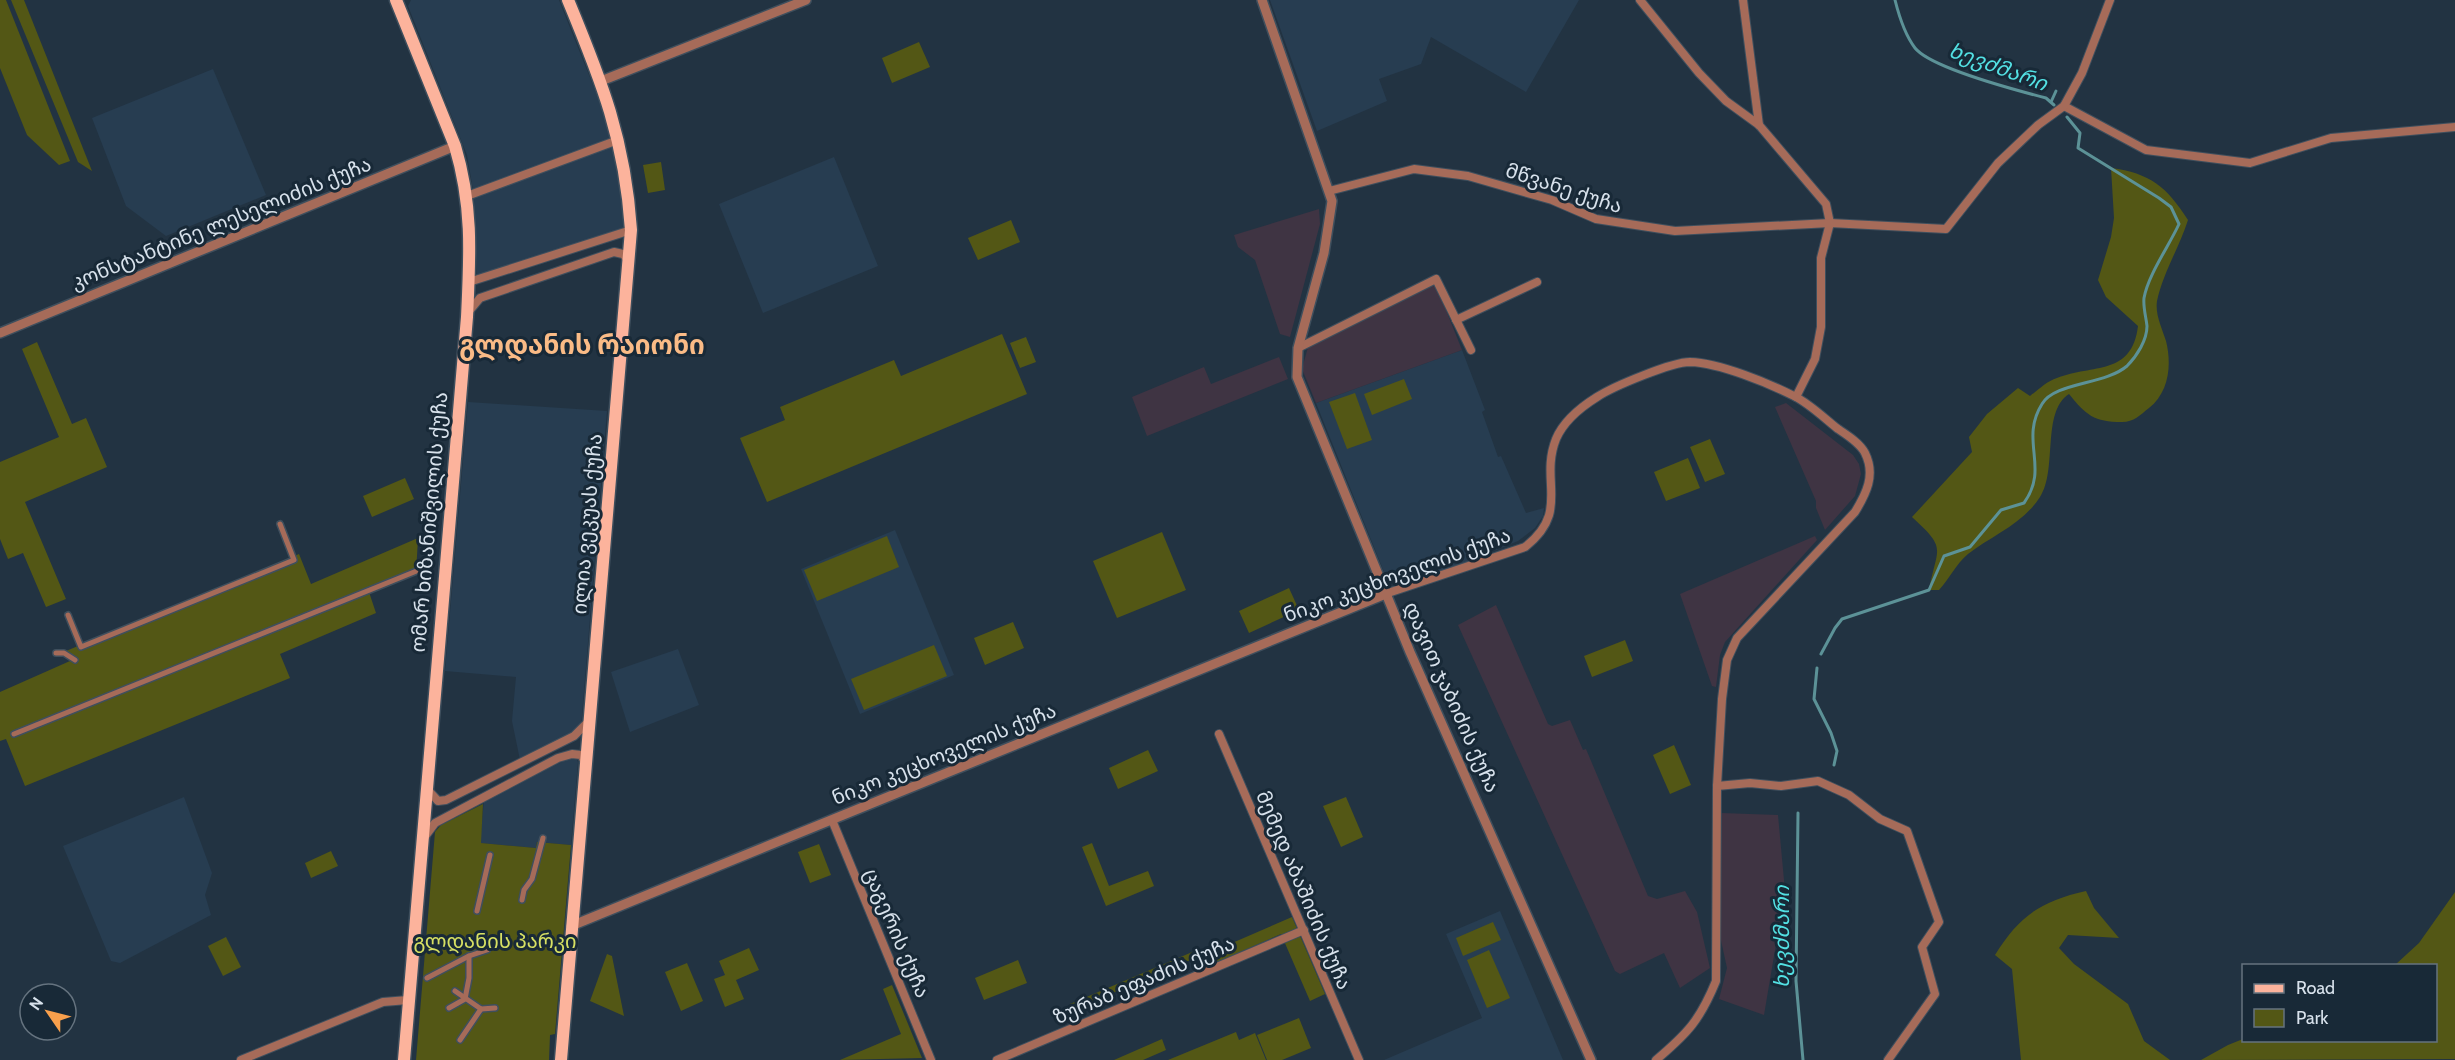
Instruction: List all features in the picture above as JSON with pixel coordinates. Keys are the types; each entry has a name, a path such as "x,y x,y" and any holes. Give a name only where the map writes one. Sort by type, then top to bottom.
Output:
{"main road":[{"name":"ილია ვეკუას ქუჩა","path":"561,1060 631,230 627,181 618,140 601,81 568,0"},
{"name":"ომარ ხიზანიშვილის ქუჩა","path":"401,3 455,146 471,224 467,317 404,1060"}],"street":[{"path":"601,81 806,0"},
{"name":"დავით ჯაბიძის ქუჩა","path":"1262,0 1332,201 1324,254 1298,348 1297,377 1388,593 1410,652 1591,1060"},
{"path":"1640,0 1699,73 1726,100 1759,126 1826,204 1830,223 1821,258 1821,327 1815,359 1796,397"},
{"path":"1743,0 1759,126"},
{"path":"2110,0 2082,73 2064,106 2146,150 2250,163 2331,138 2455,126"},
{"name":"მწვანე ქუჩა","path":"1329,191 1414,169 1468,176 1551,200 1596,219 1622,225 1675,231 1830,223 1946,230 1998,164 2038,125 2064,106"},
{"path":"467,196 618,140"},
{"name":"კონსტანტინე ლესელიძის ქუჩა","path":"0,333 455,146"},
{"path":"469,282 631,230"},
{"path":"467,317 473,303 480,298 614,252 623,254 628,260"},
{"path":"1298,348 1436,279 1471,350"},
{"path":"1456,320 1537,282"},
{"name":"ნიკო კეცხოველის ქუჩა","path":"571,926 1388,593 1525,547 1540,536 1549,521 1552,505 1552,458 1556,440 1577,411 1599,395 1677,363 1693,362 1727,370 1796,397 1854,440 1865,453 1871,474 1867,492 1855,512 1737,638 1727,660 1717,786 1716,981 1704,1011 1685,1036 1656,1060"},
{"path":"68,615 81,647 294,560 280,524"},
{"path":"14,734 424,568"},
{"path":"56,653 64,653 75,660"},
{"path":"427,789 438,801 447,800 574,736 590,719"},
{"name":"მემედ აბაშიძის ქუჩა","path":"1219,734 1359,1060"},
{"path":"423,839 435,823 558,758 572,754 581,755 585,762"},
{"path":"1717,786 1750,783 1781,786 1818,781 1849,795 1880,819 1907,831 1939,922 1922,947 1935,994 1888,1060"},
{"name":"ცაგერის ქუჩა","path":"832,820 931,1060"},
{"path":"522,900 524,890 532,879 543,838"},
{"path":"477,911 490,855"},
{"name":"ზურაბ ეფაძის ქუჩა","path":"997,1060 1304,930"},
{"path":"441,943 490,942"},
{"path":"428,978 469,956 487,950"},
{"path":"449,1008 465,999 469,978 469,956"},
{"path":"455,991 481,1009 495,1008"},
{"path":"241,1060 383,1002 408,1000"},
{"path":"460,1040 481,1009"}],"shaded area":[{"path":"411,0 559,0 607,120 619,176 624,228 485,277 477,274 473,190 467,155 408,6"},
{"path":"1270,0 1579,0 1526,92 1431,37 1421,64 1379,79 1387,101 1317,131"},
{"path":"213,69 266,195 166,236 126,206 92,118"},
{"path":"834,157 878,266 763,313 719,204"},
{"path":"1319,209 1320,224 1290,337 1280,334 1255,260 1238,247 1234,235"},
{"path":"1432,284 1436,285 1462,350 1316,403 1302,369 1308,347"},
{"path":"1462,350 1485,410 1482,412 1498,457 1501,456 1526,513 1544,508 1543,516 1535,528 1518,541 1445,571 1438,570 1388,582 1316,403"},
{"path":"1279,357 1288,379 1147,436 1132,397 1204,367 1211,384"},
{"path":"468,402 607,411 581,728 520,760 512,721 516,677 445,671"},
{"path":"1786,403 1853,455 1859,464 1861,474 1855,496 1825,530 1816,508 1816,501 1775,407"},
{"path":"895,530 954,675 860,714 801,569"},
{"path":"1815,536 1817,540 1725,642 1720,655 1716,687 1712,686 1680,594"},
{"path":"1496,605 1548,724 1552,726 1570,720 1583,750 1586,749 1648,896 1657,899 1685,891 1697,912 1710,968 1680,988 1664,953 1620,974 1615,971 1458,625"},
{"path":"678,649 699,705 630,732 611,672"},
{"path":"570,758 576,758 578,762 571,845 537,842 536,848 480,843 484,800"},
{"path":"184,797 212,873 205,895 211,915 120,963 111,961 63,846"},
{"path":"1721,813 1778,815 1785,891 1764,1015 1719,999 1727,968 1717,922"},
{"path":"1500,911 1563,1060 1384,1060 1482,1018 1446,934"}],"green space":[{"path":"0,0 6,0 70,161 59,165 27,135 0,68"},
{"path":"11,0 24,0 92,171 78,162"},
{"path":"919,42 930,67 892,83 882,58"},
{"path":"661,162 665,190 648,193 643,165"},
{"path":"2111,168 2125,170 2147,178 2165,190 2188,220 2163,280 2157,301 2158,316 2169,359 2165,386 2156,402 2137,418 2126,422 2097,419 2086,412 2069,394 2060,402 2055,414 2048,472 2040,497 2025,515 1968,554 1939,590 1929,590 1937,549 1931,536 1912,517 1972,452 1969,437 1987,414 2018,388 2030,396 2053,379 2109,366 2128,353 2134,342 2138,326 2106,297 2098,280 2111,237 2114,218"},
{"path":"1011,220 1020,242 978,260 968,238"},
{"path":"1002,334 1027,394 767,502 740,438 785,420 780,407 894,360 901,376"},
{"path":"1026,337 1036,362 1020,368 1010,343"},
{"path":"37,342 72,424 86,418 107,467 25,502 66,599 46,607 23,553 8,559 0,539 0,462 59,437 22,349"},
{"path":"1404,379 1412,399 1372,415 1364,394"},
{"path":"1355,393 1372,440 1347,449 1329,402"},
{"path":"1710,439 1725,474 1705,482 1690,447"},
{"path":"1688,458 1700,488 1666,501 1654,472"},
{"path":"405,478 414,499 372,517 363,496"},
{"path":"1162,532 1186,590 1117,618 1093,561"},
{"path":"887,536 899,567 817,601 804,570"},
{"path":"418,538 416,574 369,592 376,613 280,654 290,678 25,786 6,739 0,741 0,692 70,661 66,651 299,554 311,584"},
{"path":"1289,588 1299,610 1249,633 1239,611"},
{"path":"1013,622 1024,648 985,665 974,638"},
{"path":"1625,640 1633,661 1592,677 1584,656"},
{"path":"934,645 947,676 864,710 851,679"},
{"path":"1674,745 1691,785 1670,794 1653,755"},
{"path":"1148,750 1158,771 1118,789 1109,768"},
{"path":"1346,797 1363,837 1341,847 1323,806"},
{"name":"გლდანის პარკი","path":"483,804 481,843 536,848 537,842 571,845 555,1034 550,1035 549,1060 416,1060 435,832 441,825"},
{"path":"1092,843 1109,886 1148,871 1154,886 1106,906 1082,847"},
{"path":"819,844 831,875 810,883 798,852"},
{"path":"331,851 338,866 311,878 305,863"},
{"path":"2086,891 2094,908 2119,938 2068,935 2059,948 2074,964 2128,1004 2144,1041 2170,1060 2021,1060 2012,969 1995,955 2013,930 2033,912 2056,900"},
{"path":"2455,892 2455,1059 2201,1060 2242,1039 2242,1042 2437,1042 2437,964 2396,964 2419,943"},
{"path":"1292,917 1325,994 1310,1001 1281,934 1213,964 1209,953"},
{"path":"1493,922 1501,940 1463,956 1456,938"},
{"path":"226,937 241,967 223,976 208,946"},
{"path":"749,948 759,970 736,980 744,999 725,1007 714,979 725,975 719,961"},
{"path":"1197,950 1200,956 1073,1010 1070,1004"},
{"path":"1489,950 1510,998 1487,1008 1467,960"},
{"path":"607,954 612,956 624,1016 590,1001"},
{"path":"1018,960 1027,983 984,1000 975,978"},
{"path":"687,963 703,1001 681,1011 665,972"},
{"path":"892,985 922,1058 840,1060 901,1034 883,989"},
{"path":"1299,1018 1311,1048 1282,1060 1267,1060 1257,1035"},
{"path":"1236,1032 1239,1040 1255,1033 1266,1060 1168,1060"},
{"path":"1162,1039 1166,1050 1143,1060 1114,1060"}],"waterway":[{"name":"ხევძმარი","path":"1895,0 1908,37 1924,56 1976,78 2046,98 2054,105"},
{"path":"2051,102 2056,91"},
{"name":"ხევძმარი","path":"1821,654 1842,619 1929,590 1944,556 1970,547 2001,510 2024,503 2035,478 2033,430 2042,404 2058,391 2118,372 2127,366 2138,353 2147,331 2144,308 2146,289 2179,224 2171,207 2078,148 2080,133 2067,117"},
{"name":"ხევძმარი","path":"1817,668 1814,699 1837,751 1834,765"},
{"name":"ხევძმარი","path":"1798,813 1796,981 1803,1060"}],"district":[{"name":"გლდანის რაიონი","path":"582,345"}]}
